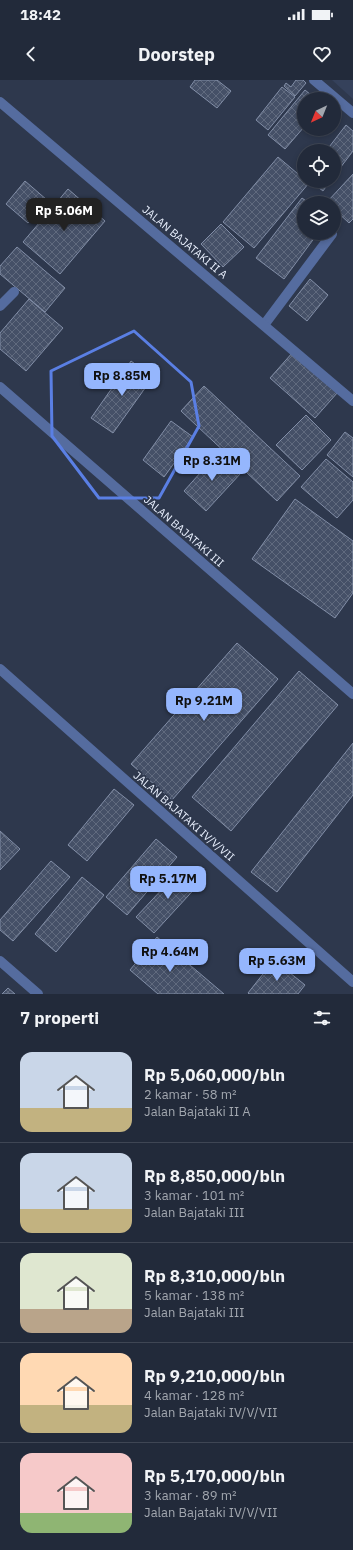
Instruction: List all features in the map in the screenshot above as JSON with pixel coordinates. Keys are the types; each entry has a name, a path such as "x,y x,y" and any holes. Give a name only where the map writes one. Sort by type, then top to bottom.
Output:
{"street":[{"path":"314,80 353,113"},
{"name":"JALAN BAJATAKI II A","path":"0,102 353,402"},
{"path":"264,325 328,240"},
{"path":"0,306 14,292"},
{"name":"JALAN BAJATAKI III","path":"0,387 353,694"},
{"name":"JALAN BAJATAKI IV/V/VII","path":"0,669 353,982"},
{"path":"0,961 38,994"}],"highlighted area":[{"path":"134,331 191,382 199,426 159,498 99,498 52,436 51,371"}],"shaded area":[{"path":"332,80 353,80 353,99"}],"building":[{"path":"195,80 217,80 231,91 217,108 190,87"},
{"path":"296,80 303,80 306,83 295,96 284,86 286,83 291,87"},
{"path":"282,87 295,97 268,130 256,120"},
{"path":"297,100 297,135 285,149 268,135"},
{"path":"346,125 353,131 353,151 341,167 341,144 331,144 338,136 341,136 341,132"},
{"path":"278,157 297,173 297,188 305,188 254,248 223,222"},
{"path":"353,174 353,219 349,223 341,216 341,196 333,196"},
{"path":"25,181 47,200 28,223 6,204"},
{"path":"68,189 105,221 60,274 23,242"},
{"path":"297,205 297,240 313,240 284,279 256,258"},
{"path":"221,224 244,247 223,267 201,244"},
{"path":"17,247 65,288 45,312 0,274 0,266"},
{"path":"310,279 328,295 307,321 289,306"},
{"path":"29,299 63,328 26,371 0,349 0,333"},
{"path":"293,352 338,392 315,418 270,378"},
{"path":"131,361 153,377 113,433 91,418"},
{"path":"204,386 300,476 277,501 181,411"},
{"path":"306,415 331,440 302,470 276,445"},
{"path":"171,421 193,437 164,477 143,460"},
{"path":"345,432 353,438 353,477 327,455"},
{"path":"218,453 241,473 206,511 184,491"},
{"path":"326,459 353,482 353,500 337,518 301,487"},
{"path":"295,499 353,541 353,593 335,618 252,559"},
{"path":"237,643 278,679 172,800 131,764"},
{"path":"299,671 338,705 231,831 192,797"},
{"path":"353,743 353,795 277,892 251,872"},
{"path":"114,789 134,805 87,861 68,845"},
{"path":"0,831 20,849 0,870"},
{"path":"156,839 177,857 127,915 106,897"},
{"path":"51,861 70,877 13,941 0,930 0,920"},
{"path":"183,867 200,883 154,933 136,917"},
{"path":"82,877 104,895 56,952 35,934"},
{"path":"157,937 224,994 158,994 130,970"},
{"path":"274,960 305,985 298,994 249,994 248,993"},
{"path":"8,988 15,994 2,994"}]}
